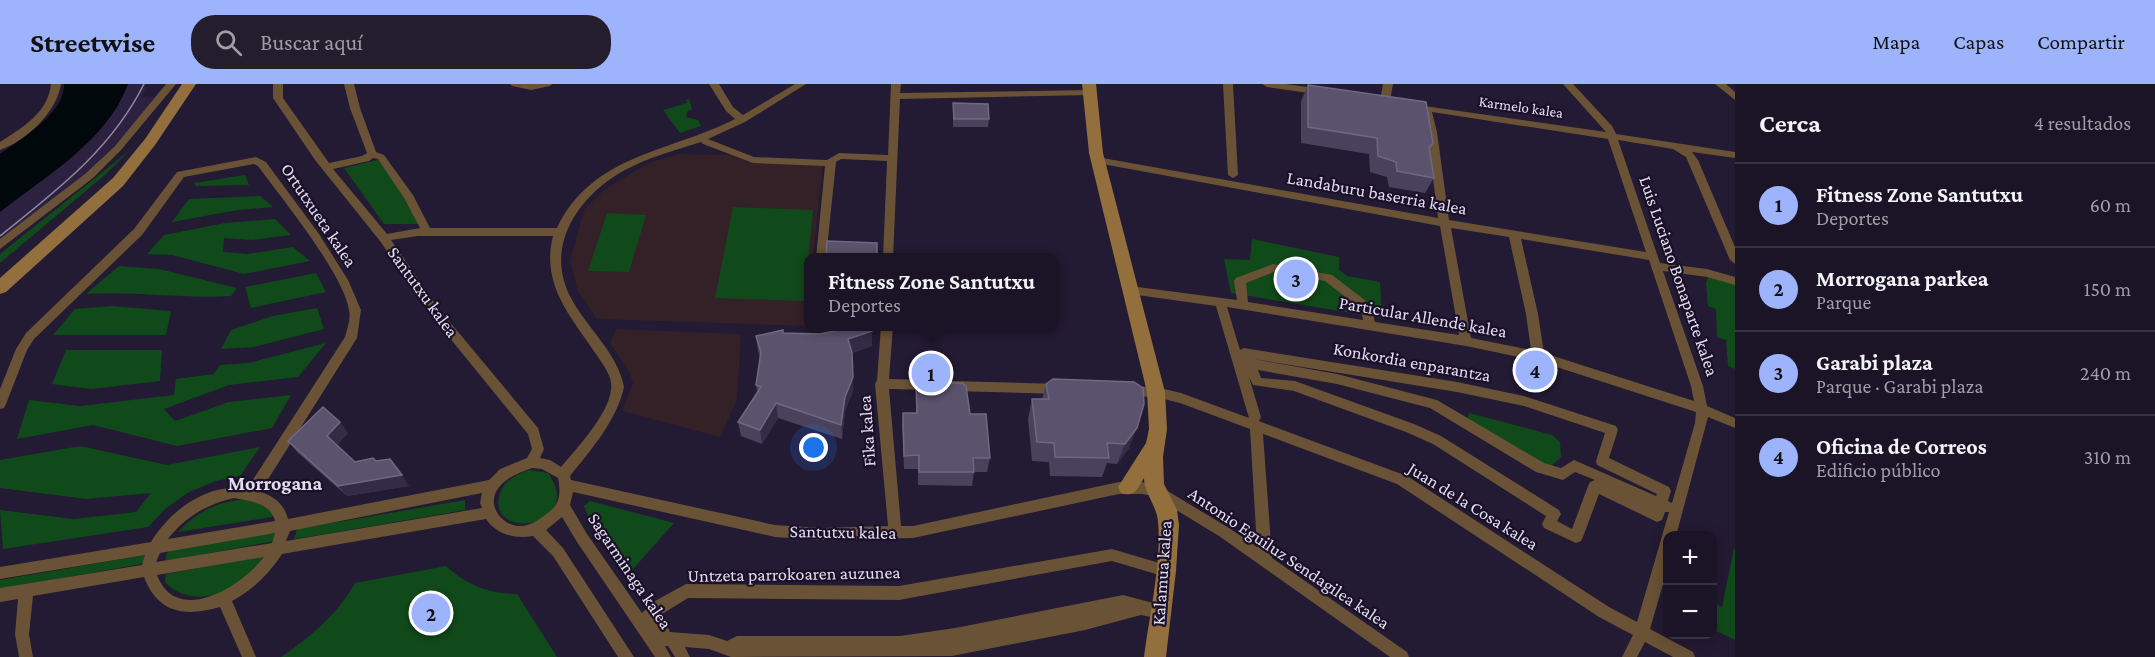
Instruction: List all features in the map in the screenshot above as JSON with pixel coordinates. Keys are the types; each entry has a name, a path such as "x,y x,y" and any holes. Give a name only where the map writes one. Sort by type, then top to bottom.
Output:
{"street":[{"path":"0,147 40,117 52,102 56,84"},
{"path":"0,244 89,176 118,148 171,84"},
{"path":"0,288 118,182 150,142 189,84"},
{"name":"Santutxu kalea","path":"278,84 278,98 326,167 384,238 435,312 534,432 538,449 532,462"},
{"path":"360,84 349,86 372,154"},
{"path":"515,84 531,87 547,84"},
{"path":"714,84 729,109 742,120"},
{"path":"492,485 487,499 487,513 500,527 511,531 536,528 549,521 563,506 565,480 616,395 618,387 610,366 564,296 555,259 558,232 575,205 609,175 636,161 742,120 801,84"},
{"path":"888,253 896,84"},
{"path":"1228,84 1233,175"},
{"path":"1267,84 1331,94"},
{"path":"1388,84 1395,103"},
{"name":"Luis Luciano Bonaparte kalea","path":"1568,84 1607,125 1697,386 1702,410 1701,423 1671,531"},
{"path":"1720,84 1735,97"},
{"path":"896,96 1089,88 1098,160 1156,392 1158,429 1153,471 1156,491"},
{"name":"Karmelo kalea","path":"1374,100 1735,154"},
{"path":"1426,108 1432,132 1444,223 1466,341"},
{"path":"705,142 753,159 830,163"},
{"path":"1673,145 1690,155 1693,160 1735,260"},
{"path":"326,167 365,159 372,154"},
{"path":"372,154 381,157 409,197 425,227"},
{"path":"821,253 830,163 833,158 839,156 892,158"},
{"name":"Ortutxueta kalea","path":"0,404 22,349 30,336 138,232 181,174 256,160 262,164 314,237 344,283 356,309 351,338 252,493"},
{"name":"Landaburu baserria kalea","path":"1098,160 1514,234 1707,273 1735,281"},
{"path":"384,238 418,232 558,232"},
{"path":"1514,234 1532,314 1538,356"},
{"path":"1243,305 1240,281 1273,268 1328,278 1366,307 1370,325"},
{"name":"Particular Allende kalea","path":"1130,290 1370,325 1538,356 1735,423"},
{"path":"1221,307 1243,363 1255,421 1265,561"},
{"name":"Fika kalea","path":"886,331 881,384 895,533"},
{"name":"Konkordia enparantza","path":"1244,353 1457,387 1524,401 1612,430 1602,461 1664,491 1664,505 1574,465 1563,474 1541,468 1433,404 1337,380 1243,363 1244,353"},
{"path":"1243,363 1257,382 1295,386 1437,440 1554,514 1549,524 1576,537 1595,486 1657,516 1664,505"},
{"path":"881,384 1074,390"},
{"name":"Juan de la Cosa kalea","path":"1119,391 1156,392 1255,421 1402,480 1604,612 1641,634 1688,657"},
{"path":"1123,488 1156,439"},
{"path":"0,573 283,525 492,485 510,470 532,462 556,469 565,480"},
{"name":"Santutxu kalea","path":"565,480 775,531 821,534 895,533 968,522 1123,488"},
{"name":"Antonio Eguiluz Sendagilea kalea","path":"1123,488 1156,491 1224,532 1402,657"},
{"name":"Kalamua kalea","path":"1155,657 1151,610 1166,571 1169,525 1167,510 1156,491"},
{"path":"252,493 263,496 274,505 281,513 283,525 278,549 264,571 224,600 192,607 162,596 155,589 148,570 161,535 198,504 225,494 252,493"},
{"name":"Sagarminaga kalea","path":"563,506 582,538 642,623 663,638 664,657"},
{"path":"0,595 487,513"},
{"path":"536,528 558,552 627,657"},
{"name":"Untzeta parrokoaren auzunea","path":"642,623 654,612 686,591 899,593 1112,555 1166,571"},
{"path":"1629,657 1641,634 1663,559"},
{"path":"26,592 22,634 26,657"},
{"path":"224,600 249,657"},
{"path":"663,638 709,642 745,655 952,649 1151,610"},
{"path":"654,612 663,638 683,657"}],"shaded area":[{"path":"64,84 128,84 106,123 90,140 55,171 0,212 0,154 30,133 50,115 63,94"},
{"path":"128,84 147,84 142,97 155,98 130,130 80,179 0,242 0,212 71,156 97,132 117,107"},
{"path":"679,154 728,155 754,161 823,163 813,253 804,253 804,326 597,319 578,291 570,262 584,210 604,190 648,163"},
{"path":"616,329 741,334 737,400 720,437 622,411 633,382 627,368 610,343"}],"green space":[{"path":"689,99 692,109 687,112 686,117 698,120 701,126 680,133 663,110 687,103 686,100"},
{"path":"130,150 106,174 0,263 0,254"},
{"path":"382,159 418,224 384,224 344,168"},
{"path":"245,175 249,185 196,186 194,183"},
{"path":"260,196 273,207 238,210 172,222 189,199"},
{"path":"733,207 813,210 809,253 804,253 804,301 715,298"},
{"path":"607,213 646,215 629,272 588,271"},
{"path":"275,219 291,235 252,240 224,238 223,252 247,254 293,247 310,261 244,274 172,255 147,254 164,235 225,223"},
{"path":"1252,239 1339,257 1339,270 1347,276 1380,282 1382,318 1231,293 1224,259 1250,260"},
{"path":"119,266 159,269 237,288 231,296 86,294"},
{"path":"316,273 326,292 251,308 245,287"},
{"path":"1709,275 1735,283 1735,369 1728,366 1726,340 1717,337 1716,309 1708,306 1706,283"},
{"path":"111,306 171,311 166,335 53,335 75,309"},
{"path":"317,308 324,329 254,347 221,349 231,330 273,316"},
{"path":"326,343 298,377 229,385 164,409 175,421 229,402 291,395 272,428 177,446 93,425 17,439 29,400 80,406 174,395 176,379 214,374 220,365 248,363"},
{"path":"66,350 162,350 160,381 91,389 52,384"},
{"path":"1469,413 1552,435 1560,442 1561,457 1551,466 1542,465 1467,419"},
{"path":"80,446 167,465 260,447 240,476 216,481 189,492 166,508 148,527 3,549 0,510 74,519 136,512 151,493 86,499 0,488 0,460"},
{"path":"529,470 548,473 556,491 555,506 547,516 534,522 521,523 508,520 500,511 499,496 503,486 510,479"},
{"path":"246,499 259,501 277,516 178,532 193,518 217,505"},
{"path":"465,500 465,510 294,539 297,529"},
{"path":"590,501 674,523 626,577 587,514 584,506"},
{"path":"276,533 275,541 166,561 166,555 170,549"},
{"path":"1734,548 1735,640 1717,631 1717,604 1722,607"},
{"path":"145,555 144,563 136,565 0,589 0,580"},
{"path":"268,555 249,576 219,594 196,597 185,595 174,590 165,582 166,574"},
{"path":"446,566 479,587 517,594 557,657 281,657 322,624 340,605 355,583"}],"building":[{"path":"1308,85 1426,102 1433,143 1429,148 1434,178 1397,171 1396,162 1378,156 1377,138 1308,127"},
{"path":"953,103 988,104 989,119 954,119"},
{"path":"827,241 877,243 877,253 826,253"},
{"path":"783,330 783,333 820,334 835,331 872,331 848,339 852,353 853,377 845,397 841,425 776,403 760,430 738,422 761,387 756,385 761,352 756,336"},
{"path":"1053,379 1134,382 1143,388 1144,404 1137,428 1125,444 1107,443 1109,458 1055,457 1054,443 1037,442 1032,399 1049,399 1046,384"},
{"path":"916,383 962,383 966,386 970,414 986,414 990,458 973,458 974,472 919,472 919,455 904,456 903,413 917,413"},
{"path":"323,407 340,422 327,436 355,462 373,458 376,461 390,459 402,475 338,486 288,441"}],"tram line":[{"path":"0,236 81,168 131,108 144,84"}],"place":[{"name":"Garabi plaza","path":"1296,279"},
{"name":"Oficina de Correos","path":"1535,370"},
{"name":"Fitness Zone Santutxu","path":"931,373"},
{"name":"Morrogana parkea","path":"431,613"}],"district":[{"name":"Morrogana","path":"275,483"}]}
